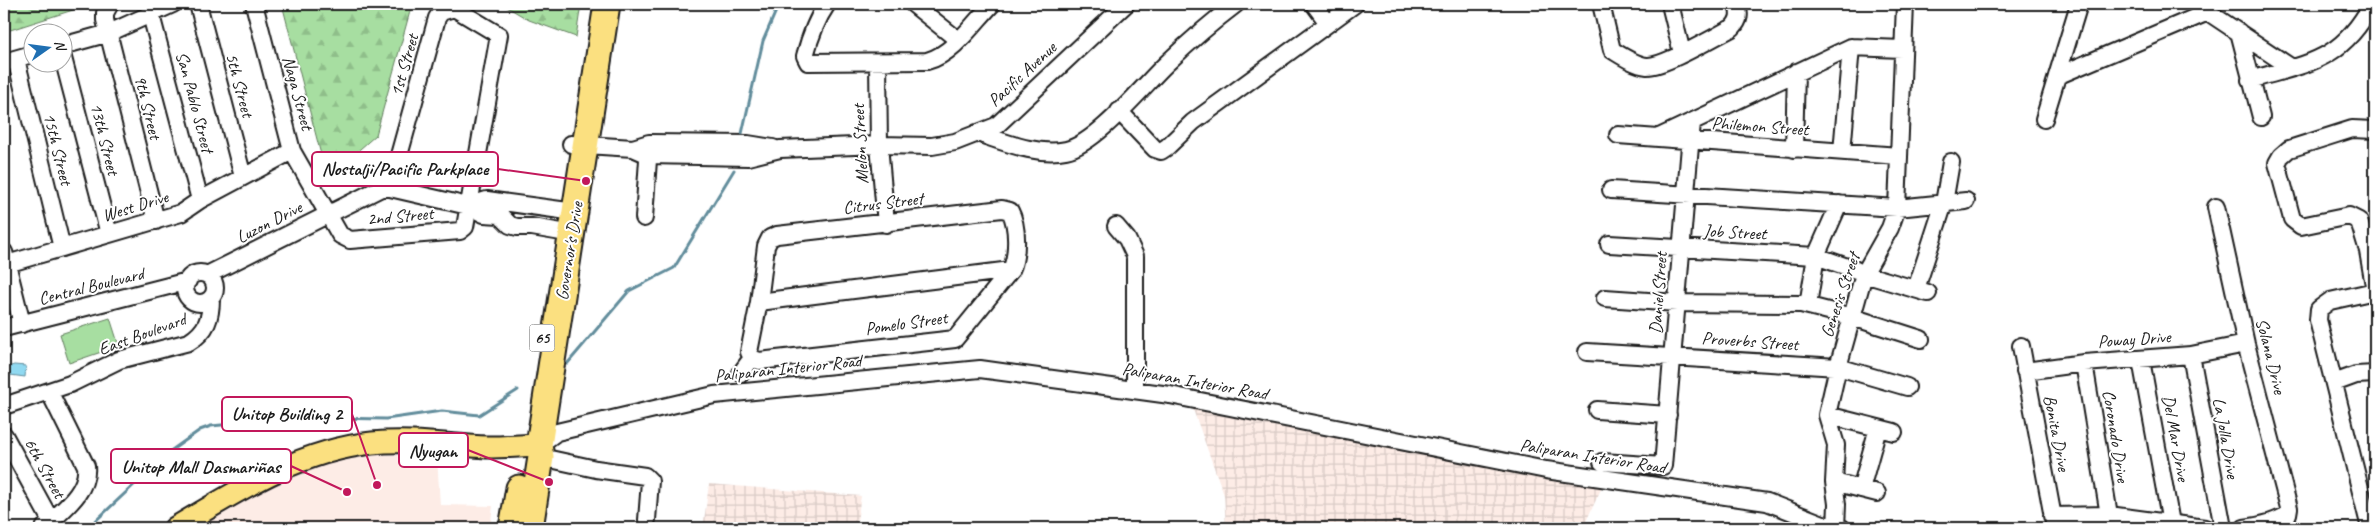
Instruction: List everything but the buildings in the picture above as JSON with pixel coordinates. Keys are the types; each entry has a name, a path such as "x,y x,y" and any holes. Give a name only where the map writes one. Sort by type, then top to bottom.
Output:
{"highway":[{"name":"Governor's Drive","path":"530,528 535,449 578,145 593,4"},
{"name":"Governor's Drive","path":"578,145 607,4"},
{"name":"Governor's Drive","path":"512,528 535,449"}],"main road":[{"path":"175,528 281,468 314,455 347,446 384,443 535,449"}],"street":[{"name":"9th Street","path":"110,4 105,13 108,33 156,221"},
{"path":"72,43 108,33 173,4"},
{"name":"5th Street","path":"198,4 244,177"},
{"name":"Naga Street","path":"254,4 292,151 328,215"},
{"path":"827,4 817,19 809,40 805,56 808,62 927,61 938,58 992,4"},
{"path":"913,4 958,40"},
{"name":"Pacific Avenue","path":"578,145 649,149 730,150 748,157 780,149 879,145 932,146 955,142 996,126 1126,4"},
{"path":"977,133 1032,150 1067,150 1083,143 1119,111 1168,62 1236,4"},
{"path":"1314,4 1328,23"},
{"path":"1119,111 1155,149 1161,151 1193,122 1355,4"},
{"path":"1601,4 1612,50 1647,66 1662,64 1732,28 1738,22 1740,13 1738,4"},
{"path":"1670,4 1682,53"},
{"name":"Genesis Street","path":"1832,527 1828,500 1834,482 1836,445 1827,416 1852,317 1860,272 1890,228 1897,208 1905,4"},
{"path":"2044,119 2079,4"},
{"path":"2250,80 2316,61 2332,52 2351,35 2372,4"},
{"name":"1st Street","path":"390,188 437,18 441,12 454,8 499,35 468,206"},
{"path":"2057,76 2202,8 2292,68"},
{"name":"San Pablo Street","path":"151,15 200,200"},
{"path":"2239,32 2261,118"},
{"path":"1657,138 1851,47 1902,49"},
{"path":"1842,152 1851,47"},
{"path":"10,61 22,57"},
{"name":"15th Street","path":"10,61 62,248"},
{"name":"Melon Street","path":"878,62 879,145 886,224"},
{"name":"13th Street","path":"67,72 109,234"},
{"path":"1794,149 1796,72"},
{"name":"Daniel Street","path":"1602,462 1663,466 1674,356 1692,122"},
{"path":"2370,528 2318,320 2319,309 2330,301 2375,291 2368,251 2359,221 2349,216 2300,226 2292,219 2277,163 2280,156 2289,149 2352,129 2375,129"},
{"name":"Philemon Street","path":"1618,135 1899,156"},
{"path":"644,218 649,149"},
{"name":"West Drive","path":"5,258 62,248 181,213 200,200 292,151"},
{"path":"1944,204 1952,162"},
{"name":"Luzon Drive","path":"210,278 230,264 381,188 390,188"},
{"path":"390,188 468,206 484,214 500,216 510,225 517,227 567,222"},
{"path":"1611,190 1897,208 1966,201"},
{"path":"468,206 487,200 567,222"},
{"path":"1808,306 1816,256 1839,204"},
{"name":"Job Street","path":"1609,244 1816,256 1922,291 1944,204"},
{"name":"2nd Street","path":"328,215 340,235 350,240 460,231 465,227 468,206"},
{"name":"Solana Drive","path":"2216,207 2246,344 2289,508 2288,514 2259,526 2244,528"},
{"name":"Citrus Street","path":"759,302 766,246 770,238 777,235 886,224 1002,209 1010,211"},
{"name":"Pomelo Street","path":"751,355 759,361 955,339 1011,270 1016,260 1014,218 1010,211"},
{"path":"1116,226 1127,239 1135,256 1135,389"},
{"path":"5,258 22,324"},
{"path":"741,373 751,355 759,302 1011,270"},
{"path":"194,275 210,278 215,290 212,298 203,302 194,301 186,290 188,281 194,275"},
{"name":"Central Boulevard","path":"4,328 188,281"},
{"name":"East Boulevard","path":"4,406 70,384 119,360 179,345 198,336 207,327 211,314 212,298"},
{"path":"1605,298 1808,306 1852,317 1921,339"},
{"name":"Poway Drive","path":"2025,371 2084,363 2191,355 2246,344"},
{"name":"Bonita Drive","path":"2021,346 2054,522"},
{"name":"Proverbs Street","path":"1587,352 1838,367 1907,386"},
{"name":"La Jolla Drive","path":"2191,355 2223,528"},
{"name":"Del Mar Drive","path":"2141,360 2171,523"},
{"name":"Coronado Drive","path":"2084,363 2109,515"},
{"name":"Paliparan Interior Road","path":"535,449 557,432 714,395 980,369 1135,389 1546,470 1767,502 1832,527"},
{"path":"2334,383 2356,375 2375,374"},
{"path":"48,525 84,486 87,477 86,466 49,391"},
{"path":"1597,410 1668,415"},
{"path":"1827,416 1894,432"},
{"path":"1861,489 1878,428"},
{"name":"6th Street","path":"4,435 48,525"},
{"path":"535,449 596,469 645,476 650,481 647,520"},
{"path":"1834,482 1877,493"},
{"path":"2054,522 2109,515 2205,528"}],"shaded area":[{"path":"1191,404 1545,478 1602,487 1583,528 1226,528 1224,495"},
{"path":"365,454 437,456 440,505 493,506 490,528 204,528 201,522 277,480 303,469"},
{"path":"709,484 861,496 856,528 703,528"}],"green space":[{"path":"4,4 77,4 73,10 35,22 22,22 22,26 4,32"},
{"path":"282,4 412,4 376,135 327,178"},
{"path":"502,4 581,4 576,37 529,20"},
{"path":"110,318 119,346 69,363 60,334"}],"water":[{"path":"14,365 26,366 25,377 10,375 4,378 4,368"}],"waterway":[{"path":"741,138 763,41 779,4"},
{"path":"567,364 629,291 674,268 734,170"},
{"path":"88,528 169,452 200,430 211,426 254,422 273,417 386,419 442,411 479,415 518,390"}],"place":[{"name":"Nostalji/Pacific Parkplace","path":"586,181"},
{"name":"Nyugan","path":"549,482"},
{"name":"Unitop Building 2","path":"377,485"},
{"name":"Unitop Mall Dasmariñas","path":"347,492"}]}
